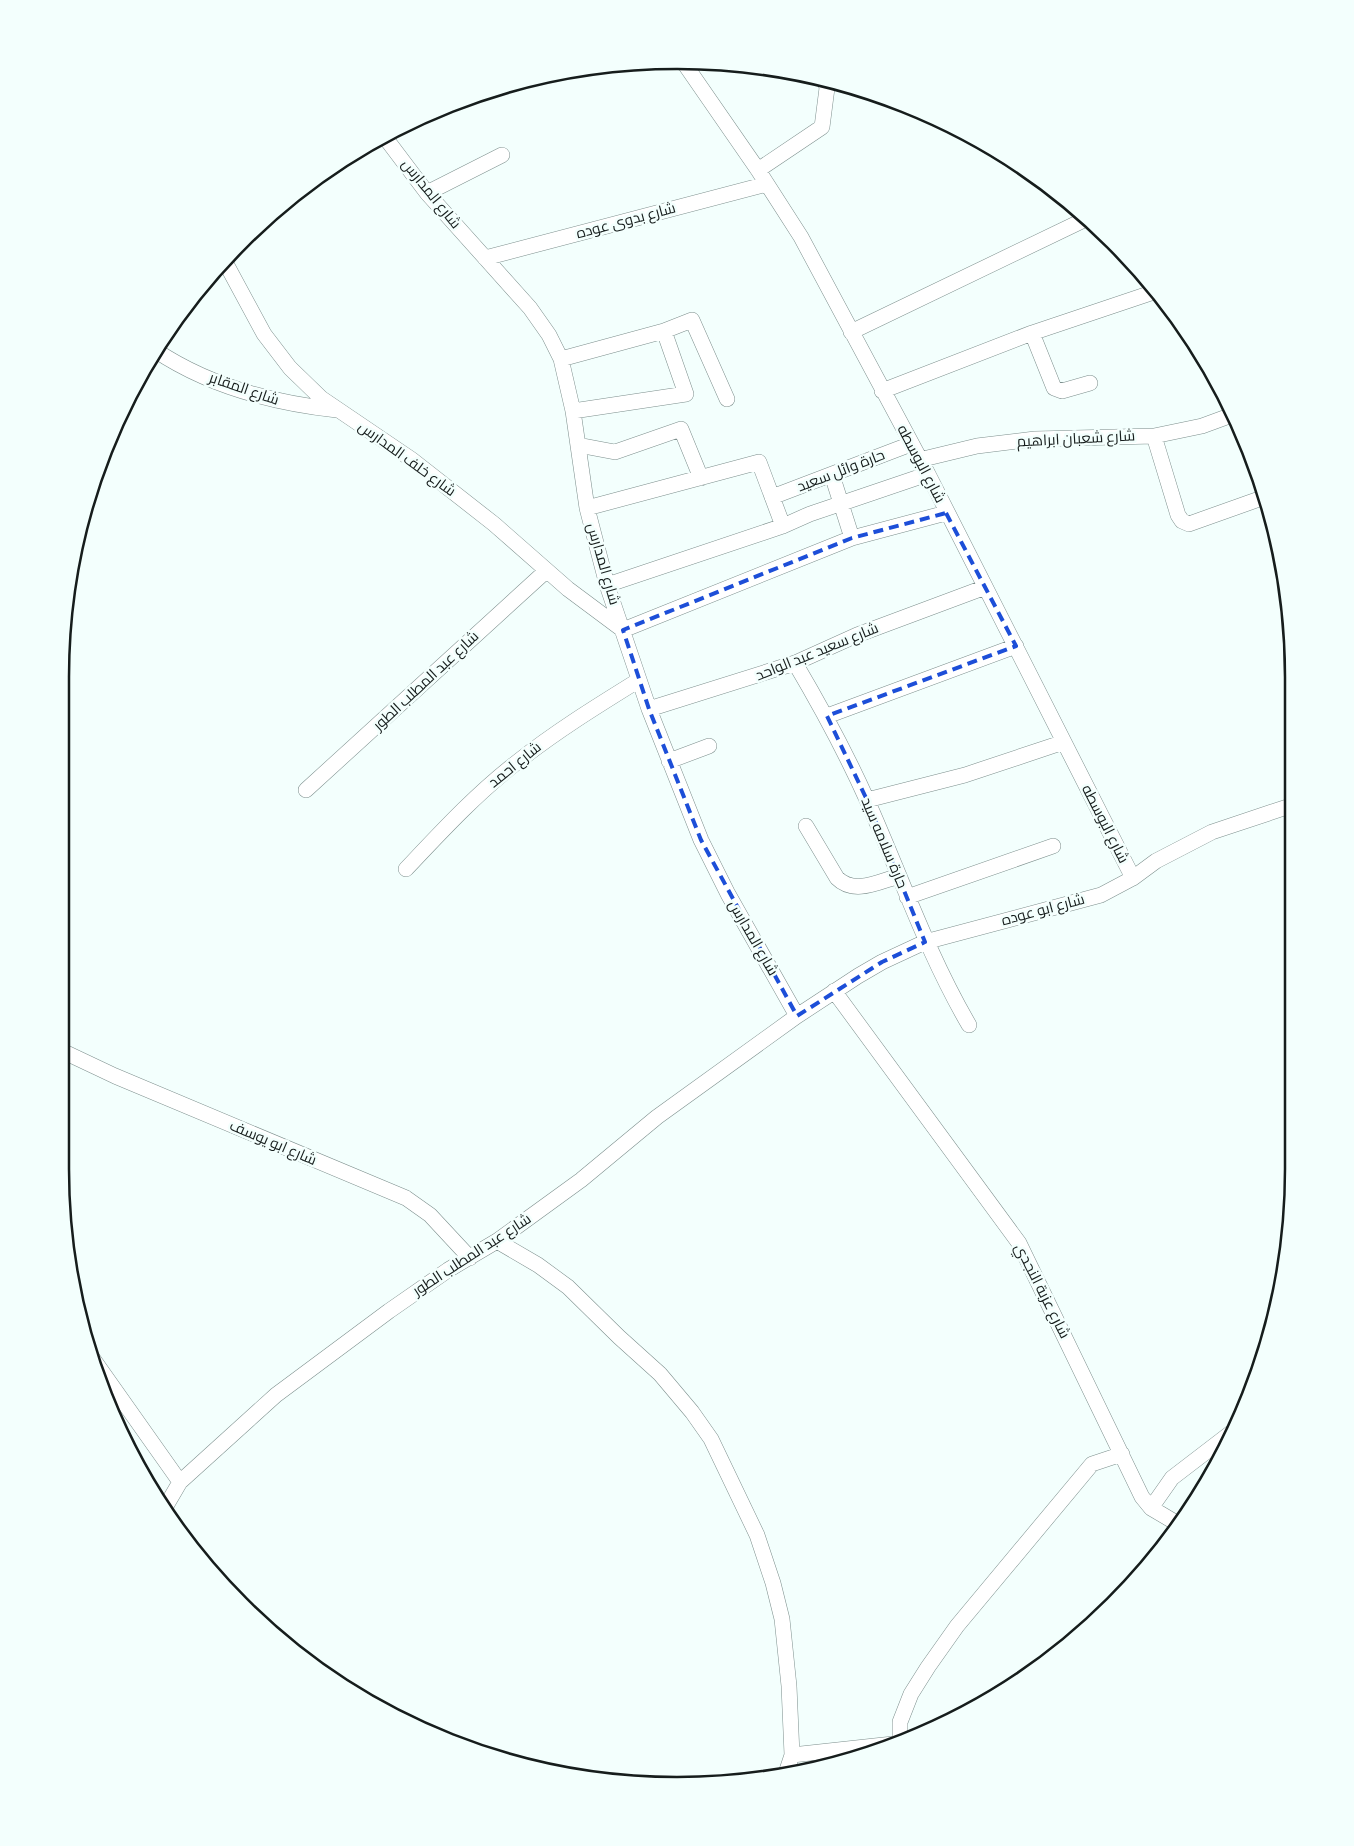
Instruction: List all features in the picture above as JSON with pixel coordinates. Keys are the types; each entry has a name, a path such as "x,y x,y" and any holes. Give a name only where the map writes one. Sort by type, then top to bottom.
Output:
{"street":[{"name":"شارع البوسطه","path":"688,69 758,170 801,237 882,392 928,474 984,588 1016,646 1133,878"},
{"path":"758,170 822,127 827,87"},
{"name":"شارع المدارس","path":"388,142 427,193 530,308 549,335 560,359 573,411 587,508 607,586 649,709 701,840 724,887 797,1016"},
{"path":"427,193 502,155"},
{"name":"شارع بدوى عوده","path":"486,258 767,184"},
{"path":"851,332 1080,222"},
{"name":"شارع خلف المدارس","path":"228,268 242,297 264,334 290,368 321,398 411,459 494,524 546,571 623,630"},
{"path":"882,392 1032,333 1149,294"},
{"path":"560,359 664,331 692,320 727,399"},
{"path":"573,411 686,394 664,331"},
{"path":"1032,333 1054,388 1062,391 1090,383"},
{"name":"شارع المقابر","path":"162,354 217,383 256,397 297,406 338,410"},
{"name":"شارع شعبان ابراهيم","path":"919,460 977,446 1035,439 1154,436 1202,426 1227,417"},
{"path":"578,446 615,452 681,429 701,478"},
{"path":"1154,436 1178,515 1185,523 1189,524 1259,499"},
{"name":"حارة وائل سعيد","path":"772,497 911,444"},
{"path":"587,508 759,462 783,526"},
{"path":"607,586 783,526 840,503 928,474"},
{"path":"832,475 852,538"},
{"path":"623,630 852,538 946,513"},
{"name":"شارع عبد المطلب الطور","path":"306,790 546,571"},
{"name":"شارع سعيد عبد الواحد","path":"649,709 795,663 902,617 984,588"},
{"path":"826,716 1016,646"},
{"name":"حارة سلامه سيد","path":"795,663 826,716 867,800 925,942 969,1025"},
{"name":"شارع احمد","path":"406,869 458,814 514,764 575,719 639,680"},
{"path":"867,800 965,774 1064,742"},
{"path":"669,762 709,746"},
{"name":"شارع ابو عوده","path":"797,1016 882,962 925,942 1101,894 1133,878 1156,861 1212,832 1285,808"},
{"path":"806,826 842,884 853,888 899,876"},
{"path":"907,897 1053,846"},
{"name":"شارع عزبة النجدي","path":"834,991 1019,1243 1142,1497 1151,1508 1173,1521"},
{"name":"شارع عبد المطلب الطور","path":"168,1502 180,1482 276,1395 388,1311 497,1241 581,1180 657,1117 797,1016"},
{"name":"شارع ابو يوسف","path":"69,1054 114,1076 406,1198 443,1227 470,1258"},
{"path":"497,1241 568,1286 619,1337 660,1374 712,1439 757,1535 773,1583 783,1628 792,1755 788,1767"},
{"path":"105,1376 180,1482"},
{"path":"1151,1508 1172,1478 1222,1440"},
{"path":"900,1735 900,1722 911,1694 957,1626 1092,1464 1122,1454"},
{"path":"792,1755 867,1747"}],"highlighted area":[{"path":"946,513 1016,646 827,716 867,800 925,942 882,962 797,1016 701,840 649,709 623,630 852,538"}]}
